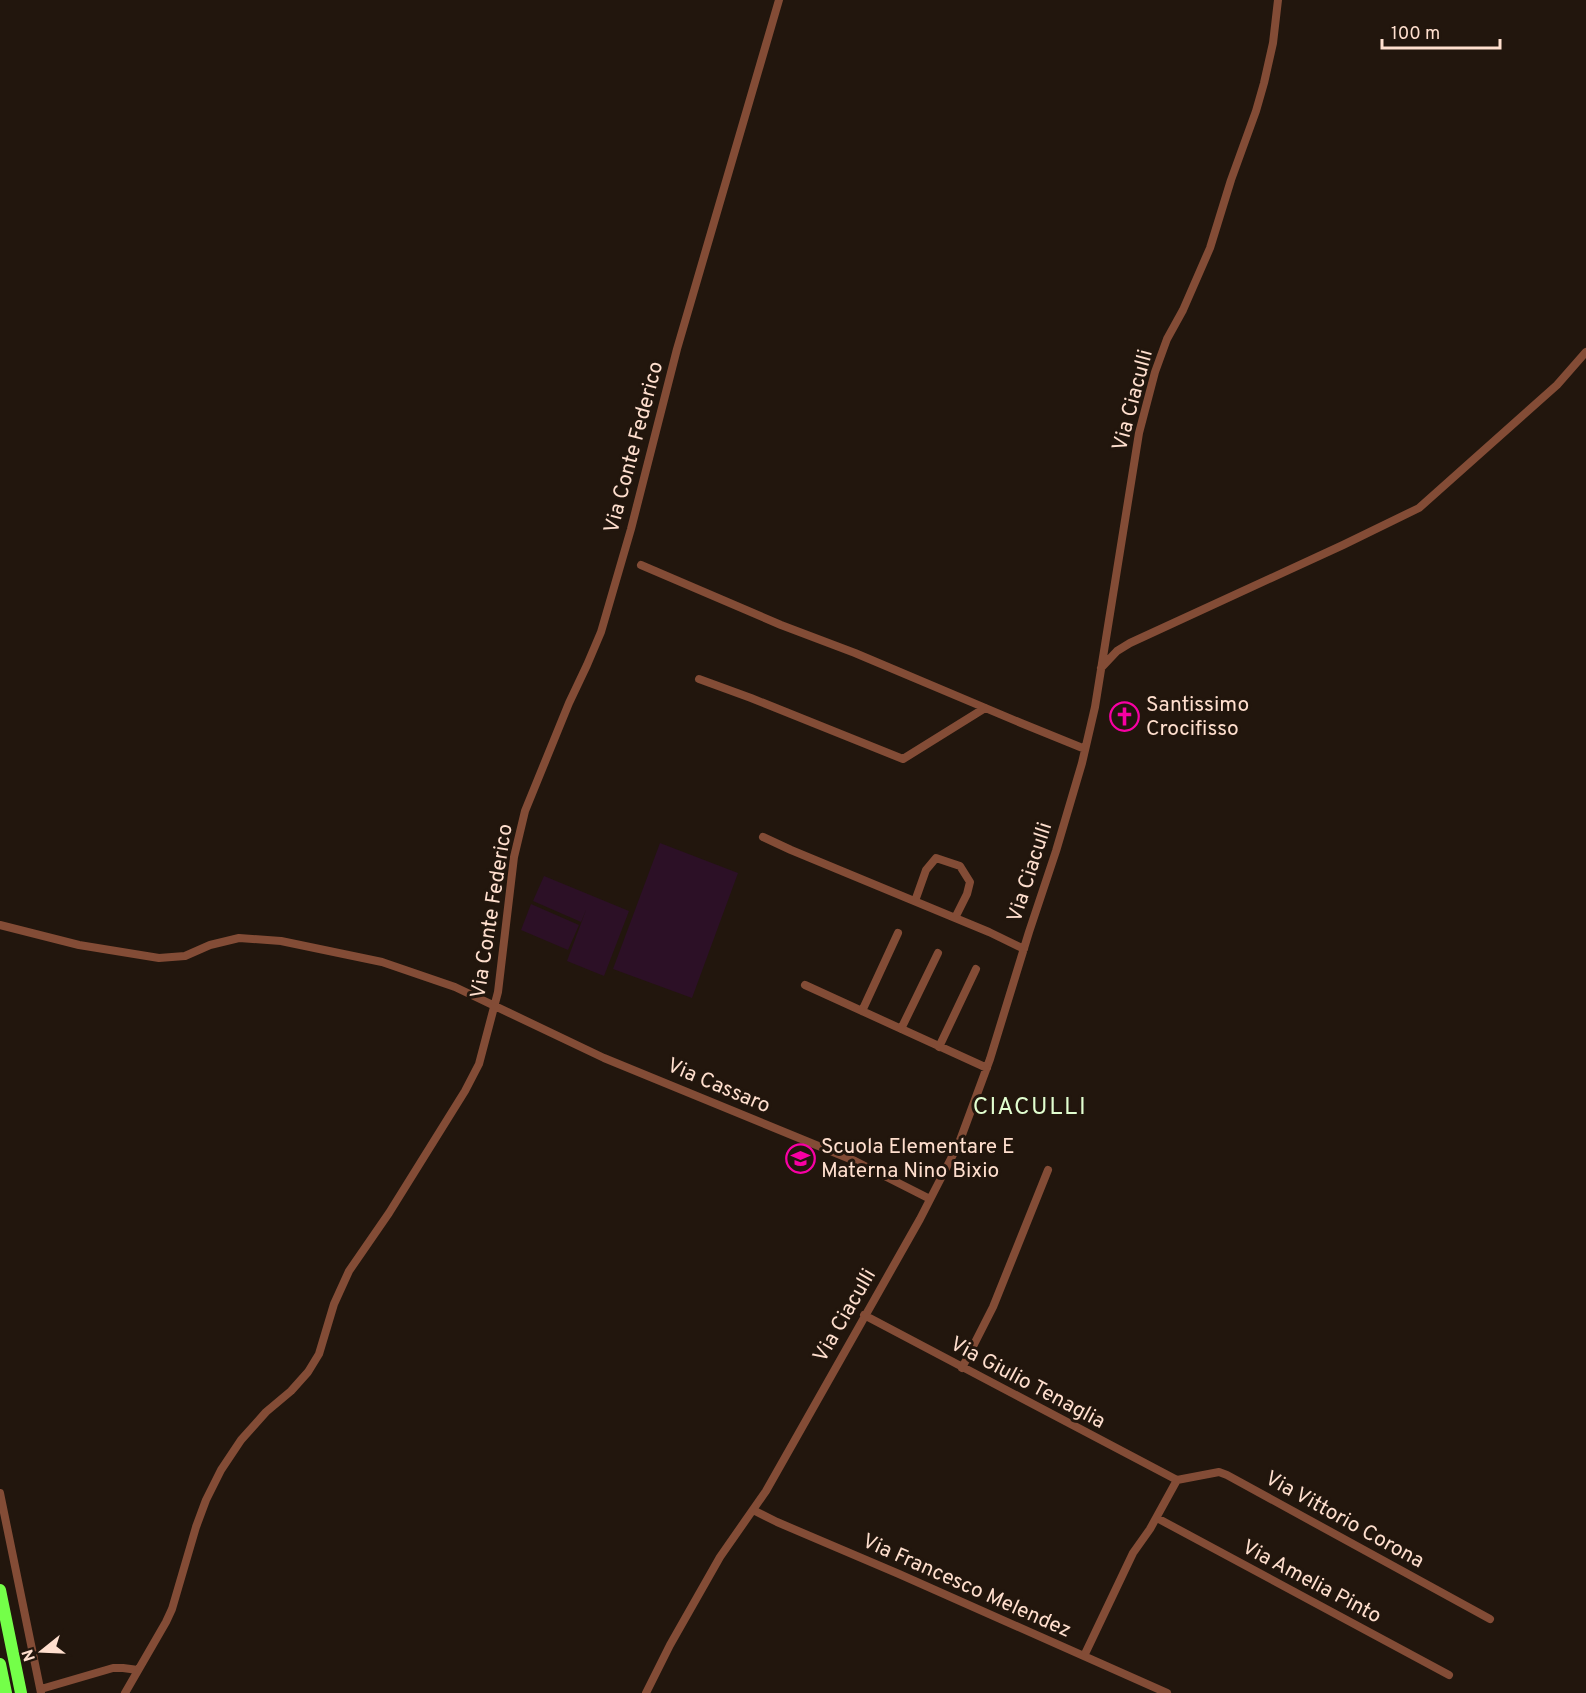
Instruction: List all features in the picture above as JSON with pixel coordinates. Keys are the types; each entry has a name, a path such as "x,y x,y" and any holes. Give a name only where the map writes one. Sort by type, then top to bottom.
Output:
{"highway":[{"path":"0,1590 21,1693"},
{"path":"0,1664 6,1693"}],"street":[{"name":"Via Conte Federico","path":"127,1693 172,1609 196,1527 221,1470 241,1440 266,1412 291,1391 308,1372 319,1354 334,1304 349,1271 389,1213 465,1091 479,1064 498,992 514,857 525,811 601,632 631,529 683,327 779,0"},
{"name":"Via Ciaculli","path":"646,1693 670,1645 715,1566 766,1491 930,1199 958,1143 987,1068 1056,851 1095,707 1139,433 1155,372 1167,339 1183,310 1210,248 1256,111 1273,43 1278,0"},
{"path":"1100,669 1117,651 1130,643 1419,508 1557,385 1586,352"},
{"path":"641,565 1085,748"},
{"path":"699,679 903,759 985,708"},
{"path":"763,837 1024,949"},
{"path":"915,901 926,870 936,858 960,866 970,882 967,894 955,918"},
{"name":"Via Cassaro","path":"0,925 79,945 159,958 185,956 210,945 239,939 281,941 382,962 455,987 604,1058 855,1161 930,1199"},
{"path":"862,1011 898,933"},
{"path":"901,1029 938,953"},
{"path":"939,1047 976,969"},
{"path":"805,985 987,1068"},
{"path":"962,1368 993,1307 1048,1170"},
{"name":"Via Giulio Tenaglia","path":"864,1315 1177,1480"},
{"name":"Via Vittorio Corona","path":"1177,1480 1219,1472 1227,1475 1491,1619"},
{"path":"1084,1656 1132,1553 1156,1518 1177,1480"},
{"path":"0,1493 41,1691 112,1668 138,1670"},
{"name":"Via Francesco Melendez","path":"753,1510 1167,1693"},
{"name":"Via Amelia Pinto","path":"1156,1518 1449,1675"}],"shaded area":[{"path":"660,843 738,873 692,998 613,969"},
{"path":"544,876 629,911 604,976 567,961 586,910 581,922 533,901"},
{"path":"531,904 579,925 568,950 521,930"}],"place":[{"name":"Santissimo Crocifisso","path":"1125,716"},
{"name":"Scuola Elementare E Materna Nino Bixio","path":"800,1158"}],"district":[{"name":"CIACULLI","path":"1030,1106"}]}
